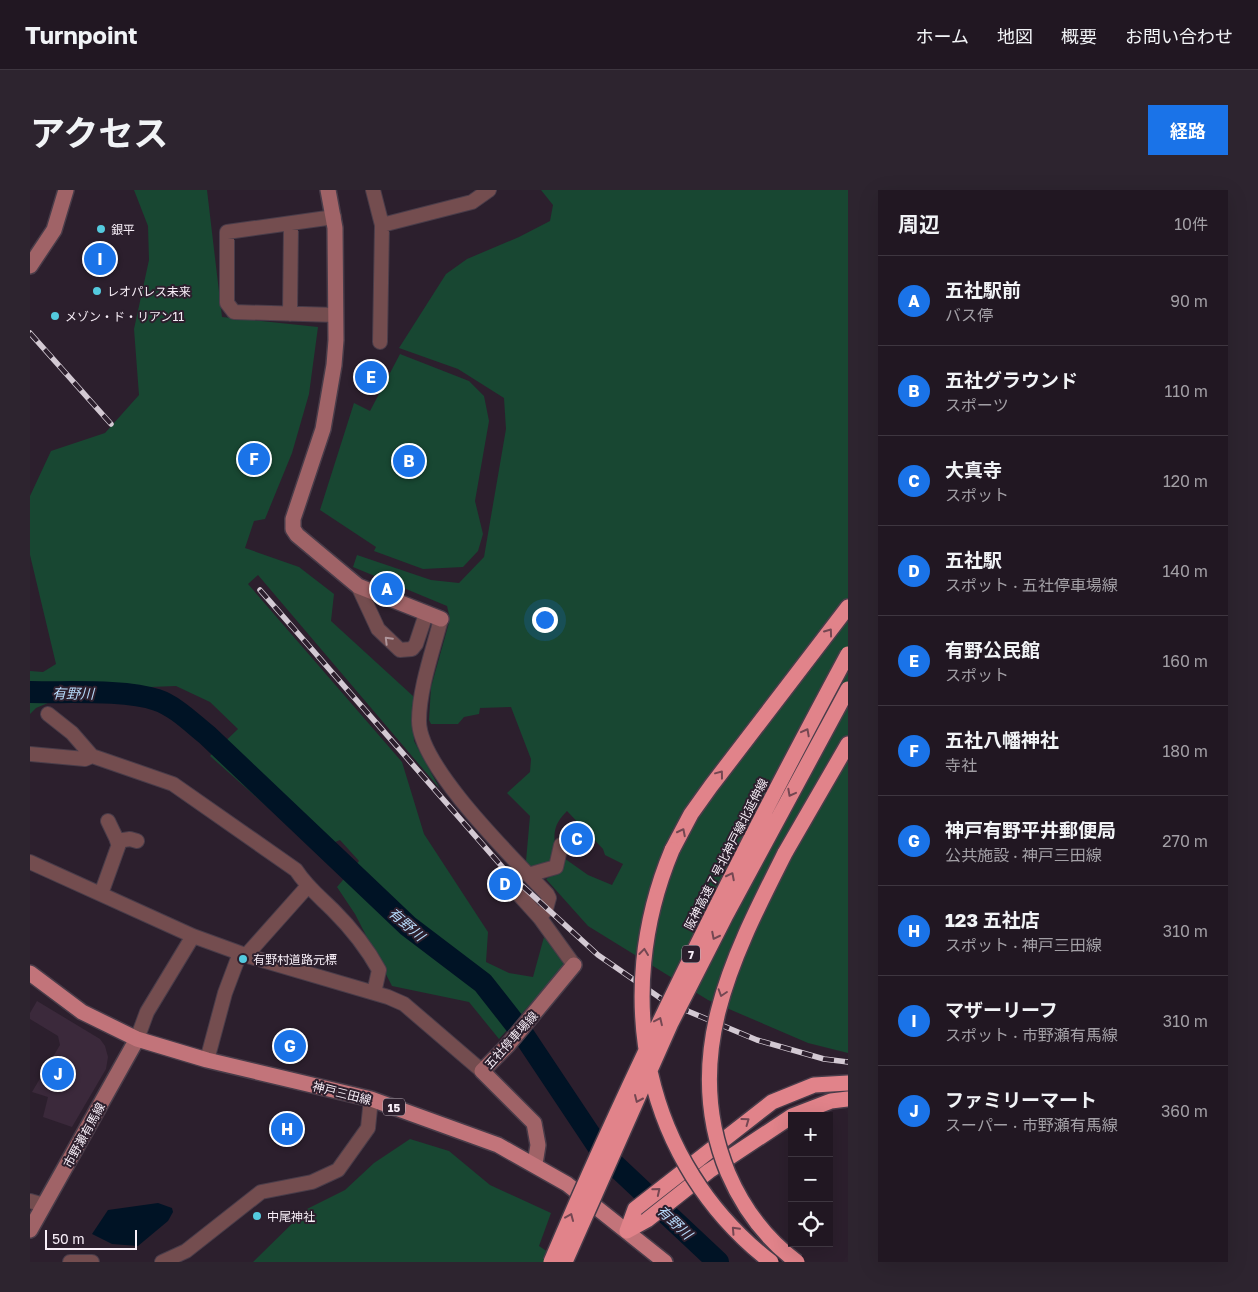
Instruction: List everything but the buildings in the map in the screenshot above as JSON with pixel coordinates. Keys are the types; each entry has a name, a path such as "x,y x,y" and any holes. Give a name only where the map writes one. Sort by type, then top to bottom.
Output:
{"highway":[{"path":"771,1262 733,1228 684,1164 657,1100 646,1061 642,1001 648,924 659,881 672,850 691,814 848,607"},
{"name":"阪神高速７号北神戸線北延伸線","path":"550,1262 667,1003 762,815 848,654"},
{"name":"7","path":"565,1262 671,1024 725,917 848,689"},
{"path":"797,1262 773,1242 748,1209 722,1157 710,1110 708,1077 711,1037 720,999 733,962 754,913 785,853 848,744"},
{"path":"627,1231 635,1209 679,1172 772,1102 814,1085 848,1083"},
{"path":"801,1112 818,1105 848,1099"},
{"path":"627,1231 647,1220 690,1185 788,1119"}],"main road":[{"path":"30,266 54,230 66,190"},
{"path":"328,190 334,217 336,315 334,364 326,416 292,523 297,536 358,586 441,620"},
{"name":"五社停車場線","path":"535,1164 538,1144 534,1123 482,1071 507,1046 574,965"},
{"name":"神戸三田線","path":"30,973 82,1012 137,1039 207,1060 371,1099 498,1144 567,1184 665,1262"},
{"name":"市野瀬有馬線","path":"30,1230 37,1203 137,1039"}],"street":[{"path":"373,190 382,225 380,342"},
{"path":"382,225 472,202 489,190"},
{"path":"334,217 291,225 227,232 228,303 234,312 336,315"},
{"path":"290,314 291,225"},
{"path":"358,586 378,629 392,645 400,650 409,650 416,644 426,614"},
{"path":"441,620 420,712 422,740 432,761 456,792 549,898 546,909 540,918"},
{"path":"48,714 72,733 92,756 173,784 296,870 307,888 333,910 360,939 372,957 379,970 374,993"},
{"path":"30,754 85,759 92,756"},
{"path":"101,894 119,844 108,821"},
{"path":"118,841 130,839 137,841"},
{"path":"528,875 556,867 561,845"},
{"path":"30,862 193,936 404,1004 482,1071"},
{"path":"207,1060 215,1040 225,993 244,954 250,951 307,888"},
{"path":"513,888 540,918 574,965"},
{"path":"137,1039 147,1012 193,936"},
{"path":"162,1262 186,1251 261,1192 312,1182 338,1170 368,1128 371,1099"},
{"path":"70,1262 92,1262"}],"shaded area":[{"path":"37,1001 100,1039 105,1046 108,1057 106,1069 72,1127 43,1117 48,1097 32,1092 60,1045 58,1036 30,1019 30,1013"}],"green space":[{"path":"134,190 207,190 222,317 318,327 309,394 292,453 265,519 254,521 245,548 299,567 334,594 331,621 413,696 414,741 440,789 258,575 248,584 402,762 424,834 488,932 486,962 509,973 533,977 544,937 567,963 499,1039 469,1002 392,986 355,914 337,887 359,861 340,840 316,850 210,756 238,729 210,702 176,686 124,688 98,701 55,700 36,708 30,714 30,671 43,672 56,664 30,555 30,496 51,451 105,433 139,395 134,329 149,260 148,226"},
{"path":"541,190 848,190 848,1053 808,1043 708,1000 588,926 546,879 558,872 564,858 588,875 612,885 623,864 605,855 603,849 567,811 557,824 555,830 552,862 533,869 526,861 530,816 507,793 530,772 531,759 511,707 480,708 479,714 464,717 458,724 431,724 429,720 431,687 450,619 447,606 353,567 357,555 431,580 459,583 484,557 506,429 504,398 458,369 399,348 446,274 467,259 519,237 550,221 553,205"},
{"path":"400,354 469,381 484,396 489,421 475,501 483,534 478,551 463,567 423,569 374,551 376,547 320,510 354,403 370,411"},
{"path":"410,1139 449,1151 490,1185 551,1213 539,1246 563,1262 253,1262 307,1209 345,1190 374,1163"}],"water":[{"path":"158,1203 172,1208 173,1212 168,1221 138,1246 112,1244 92,1234 108,1210"}],"waterway":[{"name":"有野川","path":"30,692 129,694 164,703 189,720 408,926 483,983 523,1034 603,1154 718,1262"}],"railway":[{"path":"30,333 111,424"},
{"path":"260,590 505,870 598,955 666,1002 757,1040 824,1059 848,1062"}],"place":[{"name":"銀平","path":"101,229"},
{"name":"マザーリーフ","path":"100,259"},
{"name":"レオパレス未来","path":"97,291"},
{"name":"メゾン・ド・リアン11","path":"55,316"},
{"name":"有野公民館","path":"371,377"},
{"name":"五社八幡神社","path":"254,459"},
{"name":"五社グラウンド","path":"409,461"},
{"name":"五社駅前","path":"387,589"},
{"name":"大真寺","path":"577,839"},
{"name":"五社駅","path":"505,884"},
{"name":"有野村道路元標","path":"243,959"},
{"name":"神戸有野平井郵便局","path":"290,1046"},
{"name":"ファミリーマート","path":"58,1074"},
{"name":"123 五社店","path":"287,1129"},
{"name":"中尾神社","path":"257,1216"}]}
